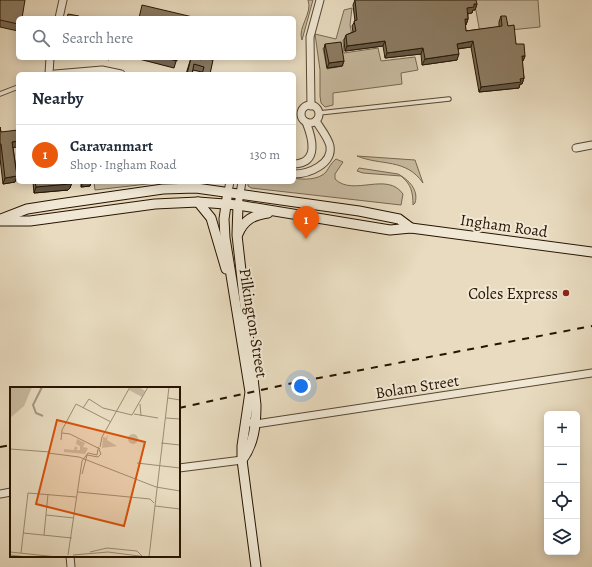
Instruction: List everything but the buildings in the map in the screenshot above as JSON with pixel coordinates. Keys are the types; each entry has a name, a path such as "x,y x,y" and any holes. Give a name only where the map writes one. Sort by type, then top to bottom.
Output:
{"main road":[{"name":"Ingham Road","path":"0,220 27,209 163,189 196,188 228,191 359,211 398,219 411,228"},
{"name":"Pilkington Street","path":"228,191 225,238 250,392 251,423"},
{"name":"Ingham Road","path":"0,220 30,221 155,204 198,202 226,204 275,211 390,230 411,228 592,252"},
{"path":"198,202 211,218 238,312"},
{"name":"Pilkington Street","path":"238,206 237,235 256,391 251,423 242,446 242,460 256,567"},
{"path":"237,235 244,224 252,217 275,211"}],"street":[{"path":"59,16 63,0"},
{"path":"311,106 310,37 320,0"},
{"path":"49,72 50,60"},
{"path":"78,72 102,70 112,72"},
{"path":"296,163 304,161 309,156 313,148 312,138 306,122 298,113 303,108 311,106 316,108 319,113 316,121"},
{"path":"306,122 316,121"},
{"path":"296,174 312,171 323,163 329,153 328,141 316,121"},
{"path":"576,148 592,145"},
{"path":"228,191 230,184"},
{"name":"Pilkington Street","path":"238,206 241,184"},
{"name":"Bolam Street","path":"251,423 592,373"},
{"path":"180,468 242,460"},
{"path":"0,494 10,492"},
{"path":"70,557 72,567"}],"lane":[{"path":"0,94 16,88"},
{"path":"319,113 449,99"}],"shaded area":[{"path":"308,0 313,0 302,40 301,35 309,5"},
{"path":"474,0 538,0 540,27 480,33"},
{"path":"352,8 350,25 352,35 343,40 344,53 378,48 381,61 415,57 418,70 401,73 402,84 333,93 333,105 325,107 321,103 320,96 320,70 315,34 336,39 344,10","holes":["340,46 343,66 327,69 323,48"]},
{"path":"357,156 415,160 423,183 416,175 401,166"},
{"path":"336,159 343,162 335,174 335,179 342,184 360,186 388,184 396,187 403,194 401,205 251,188 248,186 248,184 296,184 296,178 315,178 323,175"},
{"path":"359,168 398,174 402,176 409,182 416,194 415,203 413,205 413,196 409,185 401,176 363,173 357,171"},
{"path":"94,184 148,184 95,190"}],"railway":[{"path":"180,408 298,382 592,326"},
{"path":"0,447 10,445"}],"place":[{"name":"Caravanmart","path":"306,239"},
{"name":"Coles Express","path":"566,293"}]}
